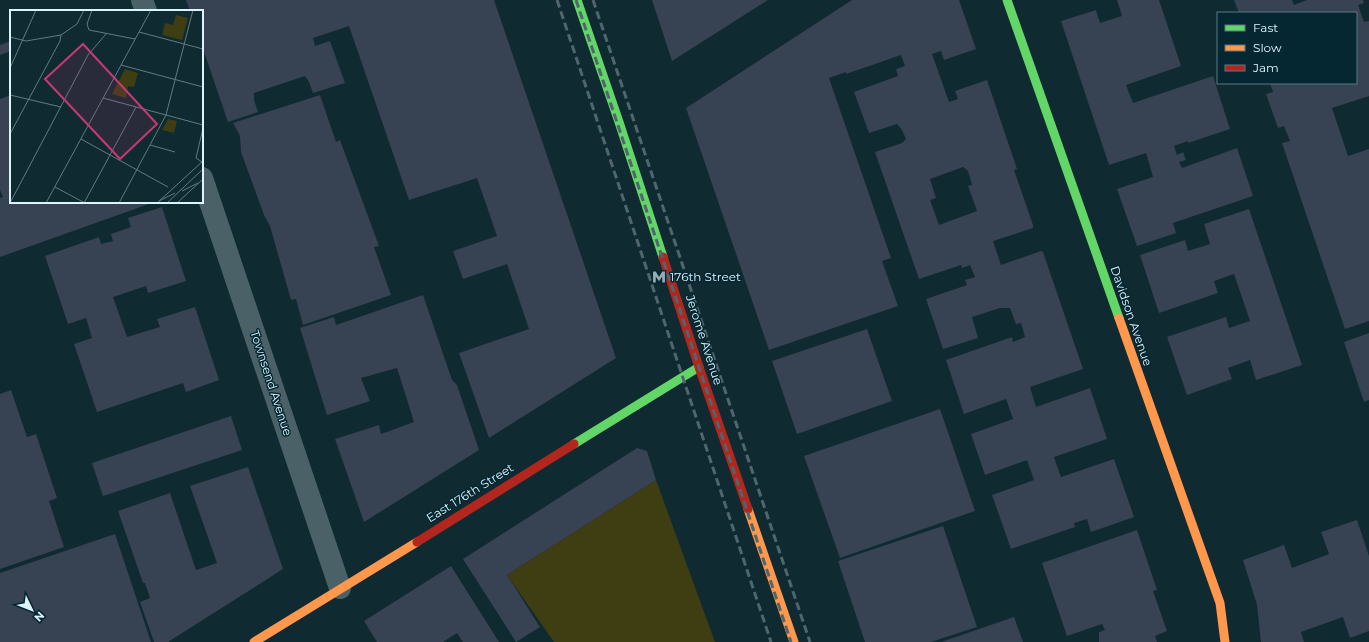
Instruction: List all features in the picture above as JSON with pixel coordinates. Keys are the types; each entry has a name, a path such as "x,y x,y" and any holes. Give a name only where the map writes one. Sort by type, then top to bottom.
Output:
{"street":[{"path":"142,0 146,10"},
{"name":"Jerome Avenue","path":"577,0 619,122 699,367 794,642"},
{"name":"Davidson Avenue","path":"1007,0 1220,603 1224,642"},
{"name":"Townsend Avenue","path":"203,181 340,588"},
{"name":"East 176th Street","path":"254,642 699,367"}],"shaded area":[{"path":"656,480 715,642 554,642 507,575"}],"building":[{"path":"186,0 494,0 616,358 489,438 459,353 529,329 507,264 463,279 453,251 497,236 477,178 409,200 349,26 313,38 315,46 330,41 345,83 313,93 305,76 254,93 254,100 258,112 228,122 203,49 203,10 190,10"},
{"path":"652,0 768,0 672,61"},
{"path":"852,0 959,0 976,49 944,60 941,51 932,54 949,102 958,99 955,91 987,80 1017,169 1014,170 1033,225 1033,228 993,241 1001,265 1041,251 1043,252 1083,369 1030,387 1036,407 1090,388 1107,439 1054,457 1061,477 1114,459 1134,517 1091,532 1087,519 1074,523 1075,527 1011,549 992,495 1034,480 1027,460 985,475 971,434 1013,419 1006,399 964,414 946,360 1012,337 1013,342 1025,337 1021,323 1016,324 1010,308 1000,308 972,317 978,338 943,349 926,299 967,285 965,280 975,277 970,265 962,268 961,265 919,279 875,152 902,143 906,139 902,130 897,124 869,133 854,92 898,76 896,69 905,66 901,55 846,74 846,72 829,78 891,258 882,261 898,306 769,350 686,108","holes":["963,167 968,171 972,185 968,186 977,211 939,225 930,200 936,198 930,179"]},
{"path":"1117,0 1159,0 1181,66 1126,85 1133,103 1213,76 1230,129 1174,146 1177,155 1183,152 1186,160 1179,162 1182,168 1237,148 1253,196 1173,223 1176,233 1137,246 1117,189 1153,177 1146,153 1109,165 1061,21 1096,10 1100,23 1122,16"},
{"path":"1234,0 1292,0 1294,5 1307,0 1363,0 1364,3 1358,5 1364,22 1369,21 1369,96 1332,108 1348,156 1369,149 1369,321 1345,329 1282,143 1290,141 1284,126 1278,128 1266,94 1273,92 1270,84 1357,84 1357,12 1239,12"},
{"path":"10,41 10,51 0,55 0,45"},
{"path":"10,95 10,203 149,204 0,257 0,198 3,197 0,190 0,99"},
{"path":"320,95 336,142 340,140 379,246 374,247 391,295 303,325 296,299 291,300 270,226 264,215 241,152 240,136 233,123"},
{"path":"162,207 186,281 148,293 146,286 113,297 127,337 160,327 157,319 195,307 219,380 186,392 183,383 97,412 74,344 92,338 86,318 68,324 45,256 99,237 101,244 113,241 111,234 131,227 128,218"},
{"path":"1249,209 1302,365 1256,380 1250,360 1228,368 1232,379 1187,395 1167,337 1226,317 1229,328 1250,321 1234,274 1214,281 1218,293 1159,313 1140,255 1185,240 1188,251 1210,244 1204,224"},
{"path":"423,295 452,380 457,385 479,450 364,522 335,439 379,425 381,434 414,422 397,368 361,378 370,401 327,415 300,328 334,317 336,325"},
{"path":"867,329 892,401 797,434 772,361"},
{"path":"1369,333 1369,400 1364,402 1344,342"},
{"path":"11,390 27,437 36,434 57,498 49,501 64,547 0,569 0,394"},
{"path":"940,409 975,511 840,558 804,456"},
{"path":"231,416 242,450 103,496 92,463"},
{"path":"637,448 647,451 656,480 507,575 540,627 516,642 463,559"},
{"path":"248,467 283,569 168,642 154,642 140,602 150,598 145,583 143,583 118,511 170,493 196,570 217,563 190,486"},
{"path":"1357,520 1369,556 1369,631 1350,638 1343,617 1301,632 1304,642 1261,642 1257,605 1243,560 1284,545 1292,568 1329,554 1321,532"},
{"path":"943,526 977,627 931,642 865,642 838,561"},
{"path":"1137,530 1157,590 1153,591 1167,631 1155,636 1157,642 1099,642 1099,632 1105,630 1102,624 1067,636 1042,563"},
{"path":"115,534 151,642 0,642 0,573"},
{"path":"451,566 499,642 463,642 457,633 443,642 377,642 364,621"},
{"path":"1014,617 1023,642 941,642"}],"railway":[{"path":"557,0 771,642"},
{"path":"576,0 791,642"},
{"path":"593,0 810,642"}],"traffic: fast":[{"path":"577,0 663,257"},
{"path":"1007,0 1119,318"},
{"path":"574,444 699,367"}],"traffic: slow":[{"path":"1119,318 1220,603 1225,642"},
{"path":"748,509 794,642"},
{"path":"254,642 417,542"}],"traffic: jam":[{"path":"663,257 748,509"},
{"path":"417,542 574,444"}],"place":[{"name":"176th Street","path":"659,277"}]}
